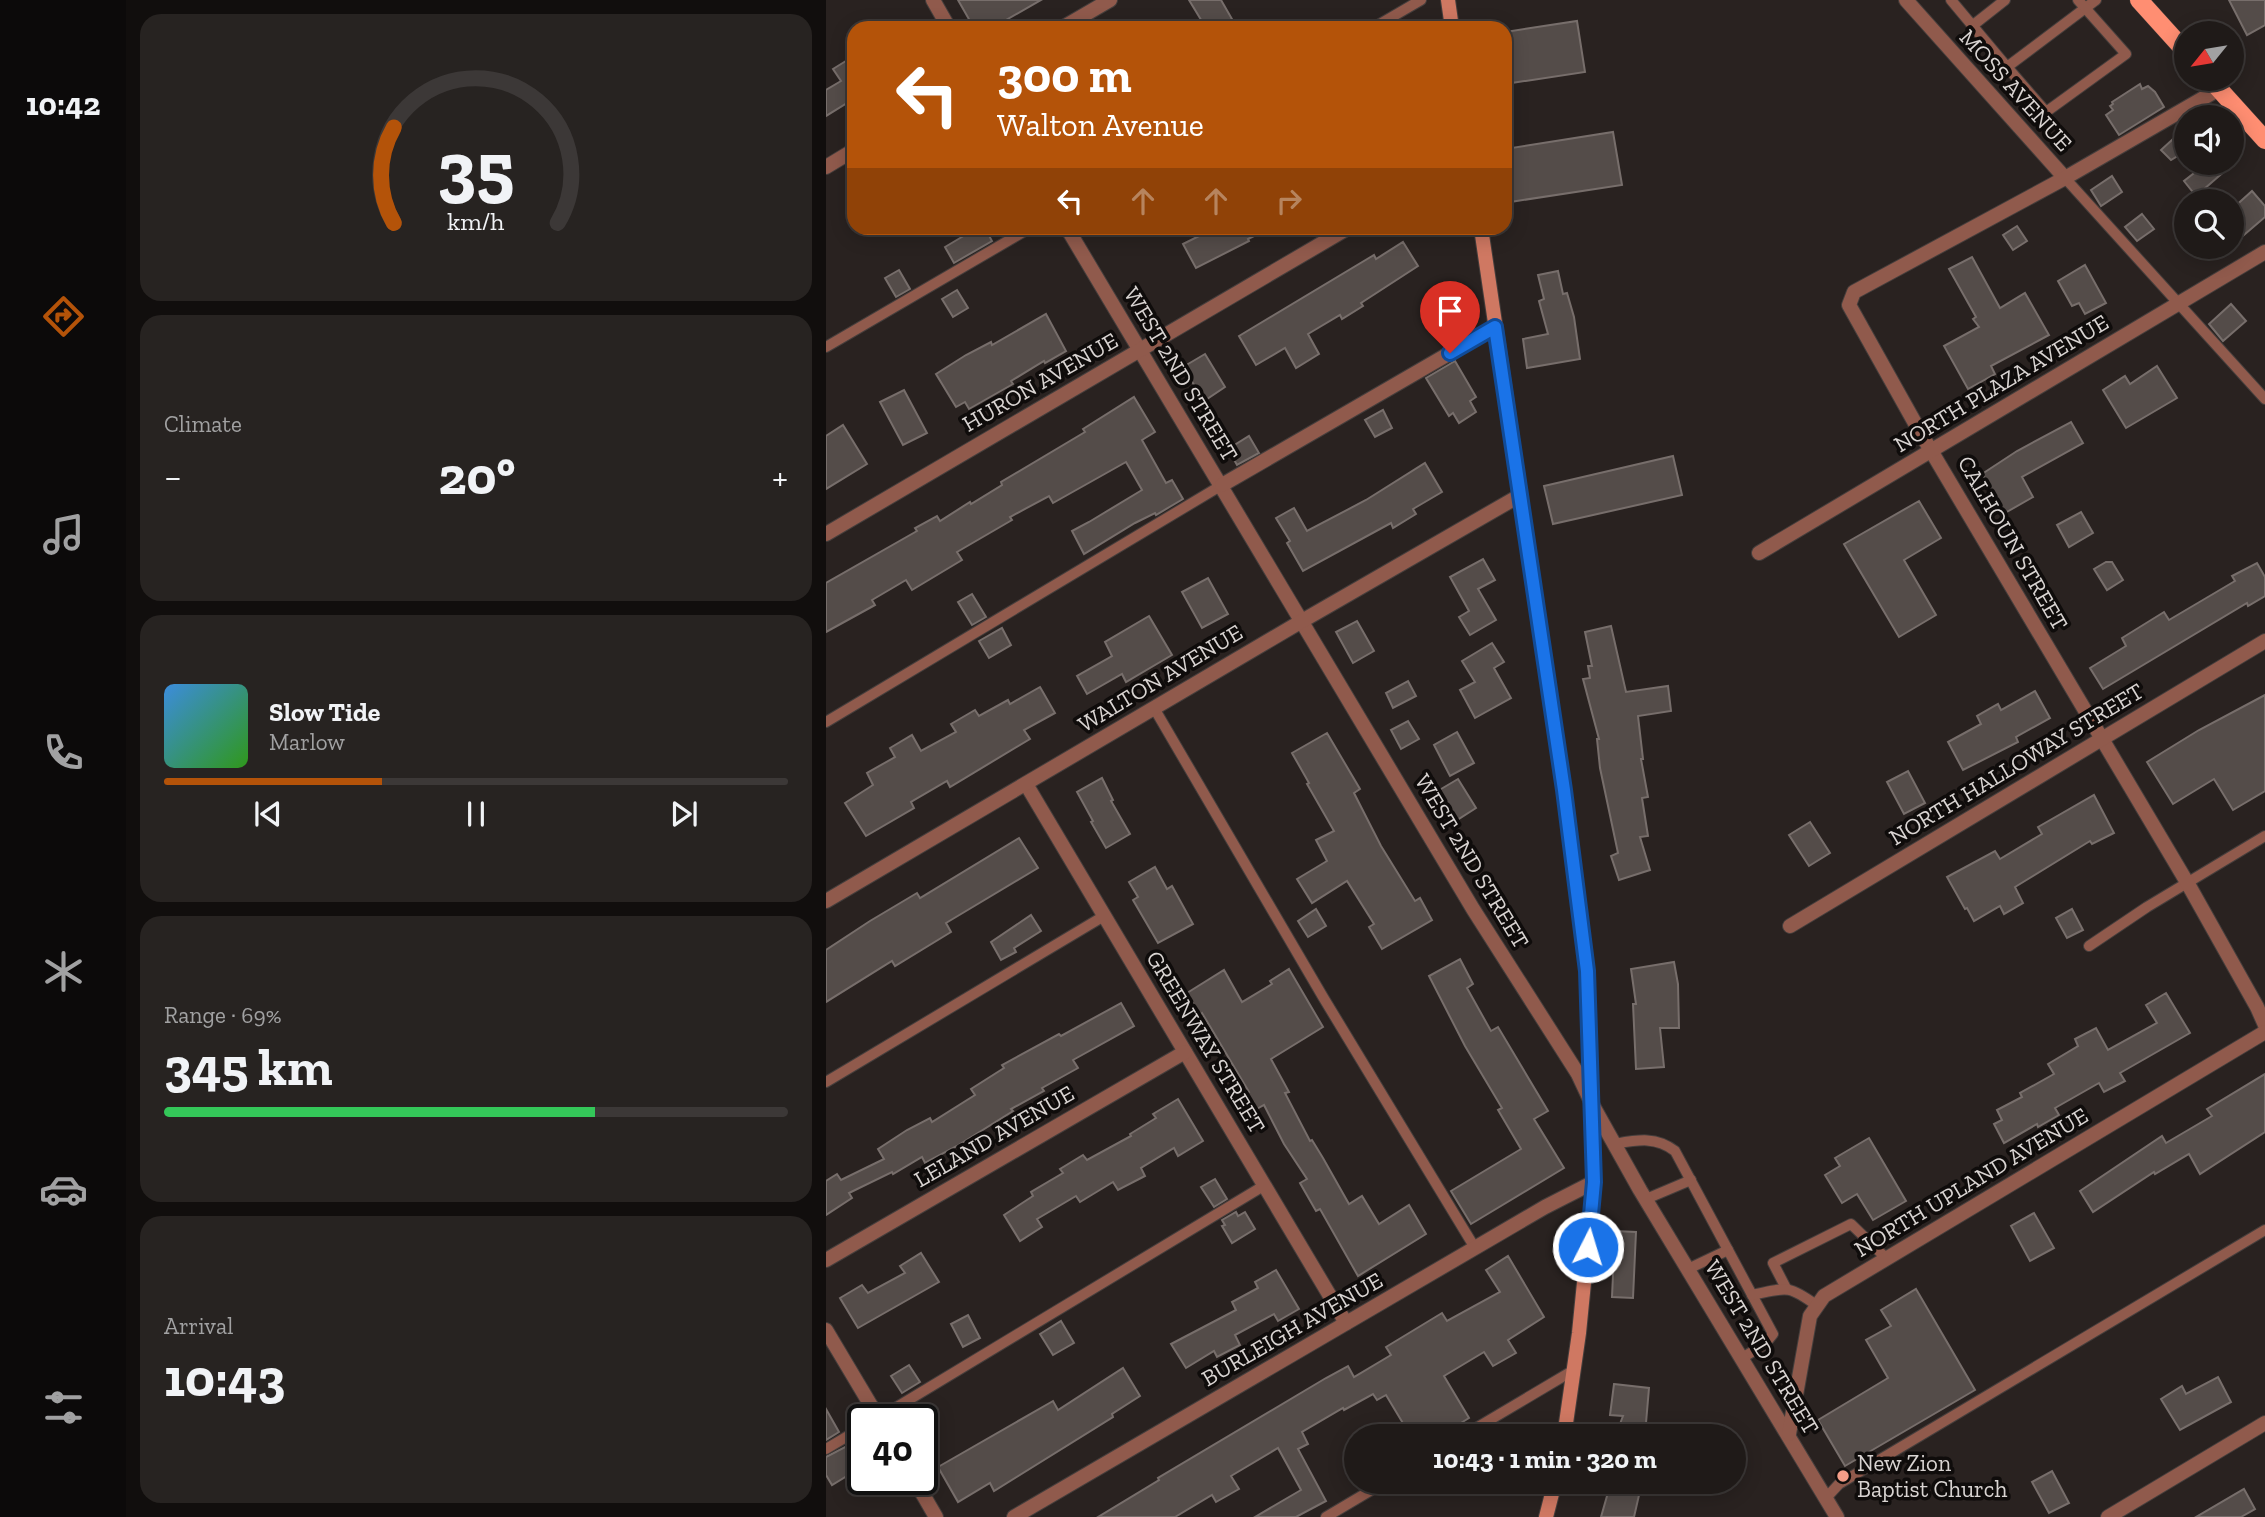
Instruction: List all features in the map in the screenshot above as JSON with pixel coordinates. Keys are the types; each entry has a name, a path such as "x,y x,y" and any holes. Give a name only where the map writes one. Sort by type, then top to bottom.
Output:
{"main road":[{"path":"2139,0 2174,39"},
{"path":"2221,91 2265,140"}],"street":[{"path":"933,0 945,21"},
{"path":"1074,21 1110,0"},
{"path":"1448,0 1451,21"},
{"name":"MOSS AVENUE","path":"1906,0 2065,178"},
{"path":"2065,178 2204,91"},
{"path":"826,167 847,154"},
{"name":"CALHOUN STREET","path":"2065,178 1854,292 1849,300 1853,314 2188,884 2265,1025"},
{"name":"WEST 2ND STREET","path":"1071,235 1473,909 1578,1074 1592,1106 1646,1199 1837,1517"},
{"name":"HURON AVENUE","path":"826,534 1336,235"},
{"path":"1482,235 1564,790 1587,971 1594,1182 1566,1424"},
{"name":"NORTH PLAZA AVENUE","path":"1759,553 2265,251"},
{"path":"1222,485 1495,327"},
{"name":"WALTON AVENUE","path":"826,901 1519,496"},
{"name":"NORTH HALLOWAY STREET","path":"1790,926 2265,641"},
{"name":"GREENWAY STREET","path":"1026,784 1346,1323"},
{"name":"NORTH UPLAND AVENUE","path":"1816,1305 1824,1296 2265,1031"},
{"name":"LELAND AVENUE","path":"826,1260 1185,1052"},
{"name":"BURLEIGH AVENUE","path":"1014,1517 1545,1207 1594,1182"},
{"path":"1788,1434 1810,1316 1816,1305"},
{"path":"826,1330 869,1404"},
{"path":"2108,1517 2265,1423"},
{"path":"1546,1517 1552,1494"},
{"path":"923,1495 936,1517"}],"lane":[{"path":"1385,21 1421,0"},
{"path":"1951,0 2046,112 2126,54 2082,4"},
{"path":"1972,26 2005,0"},
{"path":"2007,67 2082,4 2096,0"},
{"path":"2065,178 2265,399"},
{"path":"826,347 1018,235"},
{"path":"826,722 1222,485"},
{"path":"1154,708 1323,997 1475,1248"},
{"path":"2089,946 2265,836"},
{"path":"826,1082 1104,916"},
{"path":"1614,1144 1645,1139 1665,1143 1675,1151 1773,1334 1765,1344 1742,1358"},
{"path":"1646,1199 1690,1180"},
{"path":"903,1404 1265,1185"},
{"path":"1786,1288 1773,1263 1851,1224 1887,1259"},
{"path":"1826,1498 1839,1484 2265,1230"},
{"path":"1688,1269 1728,1250"},
{"path":"1752,1295 1786,1288 1797,1291 1816,1305"},
{"path":"1483,1424 1574,1370"},
{"path":"826,1449 847,1437"},
{"path":"1326,1517 1365,1494"}],"building":[{"path":"958,0 1041,0 1004,21 970,21"},
{"path":"1189,0 1221,0 1232,19 1228,21 1202,21"},
{"path":"2229,0 2265,0 2265,25 2247,35 2244,21 2240,21"},
{"path":"1577,21 1585,72 1512,83 1512,31"},
{"path":"847,60 847,103 826,116 826,90 841,81 833,69"},
{"path":"2140,84 2142,89 2148,86 2155,92 2164,107 2119,135 2106,115 2113,110 2110,106 2112,102"},
{"path":"1613,132 1622,185 1512,202 1512,148"},
{"path":"2174,138 2174,158 2171,160 2161,150"},
{"path":"2192,175 2220,175 2204,189 2190,189 2184,181"},
{"path":"2112,176 2122,192 2101,206 2091,190"},
{"path":"2252,191 2265,206 2265,217 2244,235 2244,198"},
{"path":"2142,214 2154,229 2137,241 2125,227"},
{"path":"2017,226 2027,241 2013,250 2003,235"},
{"path":"965,235 989,235 992,241 954,263 945,247"},
{"path":"1201,235 1256,235 1196,268 1183,244"},
{"path":"1403,242 1418,266 1361,303 1363,306 1342,319 1340,315 1308,334 1319,354 1296,368 1285,348 1256,365 1239,336 1374,255 1376,259"},
{"path":"1972,257 2000,308 2025,293 2049,335 1991,366 1995,374 1968,389 1944,346 1979,327 1949,269"},
{"path":"2085,265 2106,303 2085,314 2079,303 2072,306 2058,281"},
{"path":"899,270 910,289 896,297 885,278"},
{"path":"1558,271 1563,294 1567,293 1574,317 1580,359 1527,368 1523,339 1548,334 1539,301 1544,299 1538,275"},
{"path":"957,290 968,308 953,317 942,299"},
{"path":"2231,304 2246,321 2223,341 2209,324"},
{"path":"1046,314 1066,351 1045,363 1044,361 1011,381 1013,384 969,409 965,402 956,407 936,374 966,355 991,342 992,345"},
{"path":"1205,354 1225,387 1204,401 1183,367"},
{"path":"1455,361 1476,397 1470,401 1476,412 1459,423 1453,413 1449,416 1426,378"},
{"path":"2157,366 2177,398 2126,428 2103,390 2125,376 2130,384"},
{"path":"904,390 927,433 903,445 880,402"},
{"path":"1134,397 1155,432 1142,440 1166,483 1172,480 1183,499 1156,515 1155,513 1135,523 1084,554 1072,531 1142,490 1126,462 1053,503 1049,496 1010,517 1012,520 957,552 962,560 912,590 906,580 872,600 875,605 826,632 826,583 917,531 915,528 937,516 940,521 970,502 971,504 1002,485 1001,482 1085,432 1083,429"},
{"path":"1383,410 1392,428 1375,437 1365,420"},
{"path":"2071,422 2083,443 2022,477 2033,497 2005,513 1982,474 2017,451"},
{"path":"843,425 867,464 826,489 826,436"},
{"path":"1249,436 1259,453 1237,465 1228,449"},
{"path":"1673,456 1682,495 1553,524 1544,486"},
{"path":"1425,463 1442,492 1413,509 1416,514 1393,528 1391,523 1303,571 1276,518 1294,508 1307,531 1366,500"},
{"path":"1919,501 1941,538 1904,560 1936,615 1899,637 1844,544"},
{"path":"2081,512 2093,533 2069,547 2057,525"},
{"path":"1483,559 1495,580 1478,589 1496,620 1470,635 1459,617 1469,611 1450,577"},
{"path":"2106,562 2112,562 2123,580 2107,590 2094,569"},
{"path":"2257,563 2265,577 2265,596 2248,606 2247,603 2103,689 2090,668 2126,646 2122,638 2164,612 2169,620 2235,581 2232,576"},
{"path":"1208,578 1228,614 1202,628 1182,592"},
{"path":"972,594 986,617 972,625 958,602"},
{"path":"1149,616 1172,655 1126,682 1122,674 1087,694 1077,676 1112,656 1105,642"},
{"path":"1357,621 1374,651 1353,663 1336,632"},
{"path":"1611,626 1626,692 1668,686 1671,711 1638,716 1641,759 1648,797 1642,798 1648,836 1640,837 1650,870 1619,880 1611,856 1618,853 1600,768 1599,739 1583,679 1590,678 1588,666 1592,666 1585,632"},
{"path":"1002,628 1011,645 989,658 979,641"},
{"path":"1492,643 1504,662 1494,668 1511,698 1475,718 1460,690 1475,682 1462,661"},
{"path":"1408,681 1416,696 1393,708 1386,693"},
{"path":"1040,687 1055,713 1024,730 1030,739 950,787 947,781 911,802 914,808 866,836 845,803 873,785 867,773 895,757 890,748 912,735 921,751 956,732 951,724 975,710 979,716 1008,700 1010,704"},
{"path":"2035,691 2050,718 2016,737 2018,742 1963,770 1948,742 1981,724 1977,716 1998,704 2001,710"},
{"path":"2265,695 2265,791 2233,810 2214,779 2173,804 2147,762 2199,730"},
{"path":"1408,721 1419,739 1401,749 1391,730"},
{"path":"1457,732 1474,763 1450,776 1434,745"},
{"path":"1327,733 1360,789 1354,793 1381,846 1415,901 1420,898 1432,920 1382,949 1369,927 1374,924 1347,881 1312,903 1297,879 1327,861 1316,840 1334,831 1292,753"},
{"path":"1908,771 1925,803 1904,814 1887,782"},
{"path":"1102,778 1113,800 1111,801 1130,834 1106,848 1077,792"},
{"path":"1458,779 1476,808 1454,822 1436,792"},
{"path":"2094,795 2114,833 2092,844 2090,841 2015,887 2023,903 2004,914 2000,906 1974,921 1947,877 1995,851 2000,859 2042,834 2038,827"},
{"path":"1810,822 1830,853 1809,866 1789,835"},
{"path":"1019,838 1038,868 946,923 951,932 895,966 892,961 826,1002 826,950 917,893 920,898"},
{"path":"1155,867 1167,889 1172,886 1193,924 1158,943 1133,900 1138,897 1129,882"},
{"path":"1316,909 1326,926 1308,937 1298,921"},
{"path":"2072,909 2083,930 2067,938 2056,918"},
{"path":"1031,915 1041,931 1014,948 1016,952 1001,960 991,942"},
{"path":"1460,959 1473,984 1467,988 1491,1031 1498,1027 1548,1111 1534,1119 1564,1168 1471,1224 1451,1191 1521,1149 1498,1110 1502,1108 1465,1046 1429,976"},
{"path":"1674,962 1678,984 1679,1028 1660,1028 1664,1067 1636,1069 1633,1004 1636,1004 1631,969"},
{"path":"1289,969 1323,1027 1271,1059 1289,1092 1285,1093 1310,1141 1312,1140 1349,1204 1362,1196 1379,1224 1409,1205 1426,1234 1358,1276 1320,1209 1316,1211 1300,1183 1307,1179 1284,1144 1264,1105 1255,1110 1246,1094 1249,1092 1187,993 1224,970 1242,1002 1272,984 1270,981"},
{"path":"2166,993 2190,1033 2120,1073 2125,1081 2104,1092 2099,1083 2055,1108 2059,1115 2004,1143 1994,1124 2002,1120 1997,1110 2022,1097 2020,1093 2054,1074 2048,1064 2078,1046 2075,1039 2096,1028 2108,1050 2157,1023 2146,1005"},
{"path":"1121,1003 1134,1026 1073,1060 1078,1068 1042,1088 1044,1091 1011,1109 1013,1111 957,1146 925,1163 922,1157 893,1174 892,1172 849,1193 852,1198 826,1215 826,1181 837,1174 841,1180 884,1159 878,1149 930,1118 932,1122 975,1095 971,1089 1004,1068 1002,1065"},
{"path":"2265,1074 2265,1132 2200,1174 2189,1154 2155,1174 2154,1172 2093,1212 2080,1191 2162,1136 2166,1143 2212,1116 2207,1109"},
{"path":"1178,1099 1203,1141 1178,1156 1174,1148 1141,1168 1145,1176 1118,1190 1113,1182 1080,1202 1076,1196 1037,1219 1042,1227 1020,1241 1004,1215 1033,1196 1031,1192 1063,1173 1060,1169 1083,1155 1087,1160 1131,1136 1130,1134 1156,1118 1153,1114"},
{"path":"1869,1138 1906,1201 1873,1220 1857,1194 1842,1203 1825,1175 1840,1166 1835,1158"},
{"path":"1215,1179 1227,1199 1214,1207 1201,1187"},
{"path":"1236,1212 1238,1216 1245,1212 1255,1229 1232,1243 1222,1226 1225,1225 1222,1220"},
{"path":"2034,1213 2054,1248 2030,1261 2011,1226"},
{"path":"1615,1231 1636,1232 1633,1298 1612,1297"},
{"path":"921,1253 939,1282 858,1328 840,1298 862,1285 868,1293 905,1273 900,1266"},
{"path":"1508,1256 1544,1317 1508,1340 1516,1353 1493,1366 1484,1352 1444,1376 1469,1418 1459,1424 1403,1424 1386,1395 1377,1400 1373,1394 1344,1410 1343,1408 1302,1432 1308,1444 1298,1449 1326,1501 1296,1517 1255,1517 1301,1490 1278,1448 1231,1476 1239,1489 1216,1502 1212,1495 1175,1517 1098,1517 1326,1378 1348,1366 1354,1377 1391,1355 1386,1347 1442,1313 1447,1321 1500,1292 1486,1270"},
{"path":"1276,1270 1299,1309 1278,1321 1274,1314 1235,1335 1240,1345 1217,1357 1214,1351 1186,1368 1171,1344 1236,1310 1232,1302 1258,1288 1255,1282"},
{"path":"1916,1289 1975,1390 1845,1466 1818,1420 1888,1378 1866,1340 1891,1326 1881,1310"},
{"path":"968,1315 980,1338 963,1347 951,1324"},
{"path":"1061,1321 1074,1343 1053,1355 1040,1334"},
{"path":"909,1365 920,1382 902,1393 891,1376"},
{"path":"1123,1368 1140,1396 1112,1414 1113,1417 994,1491 990,1483 958,1502 938,1467 1053,1401 1058,1410"},
{"path":"2218,1377 2231,1402 2180,1430 2161,1399 2182,1386 2186,1394"},
{"path":"1614,1384 1649,1388 1646,1424 1620,1424 1623,1416 1610,1415"},
{"path":"826,1409 839,1432 826,1440"},
{"path":"847,1446 847,1476 832,1485 826,1475 826,1457"},
{"path":"2052,1471 2069,1503 2049,1513 2032,1482"},
{"path":"2244,1489 2255,1509 2241,1517 2196,1517"},
{"path":"1608,1494 1639,1494 1634,1517 1601,1517"}],"place":[{"name":"New Zion Baptist Church","path":"1843,1476"}],"route":[{"path":"1450,353 1495,327 1564,790 1587,971 1594,1182 1588,1247"}]}
